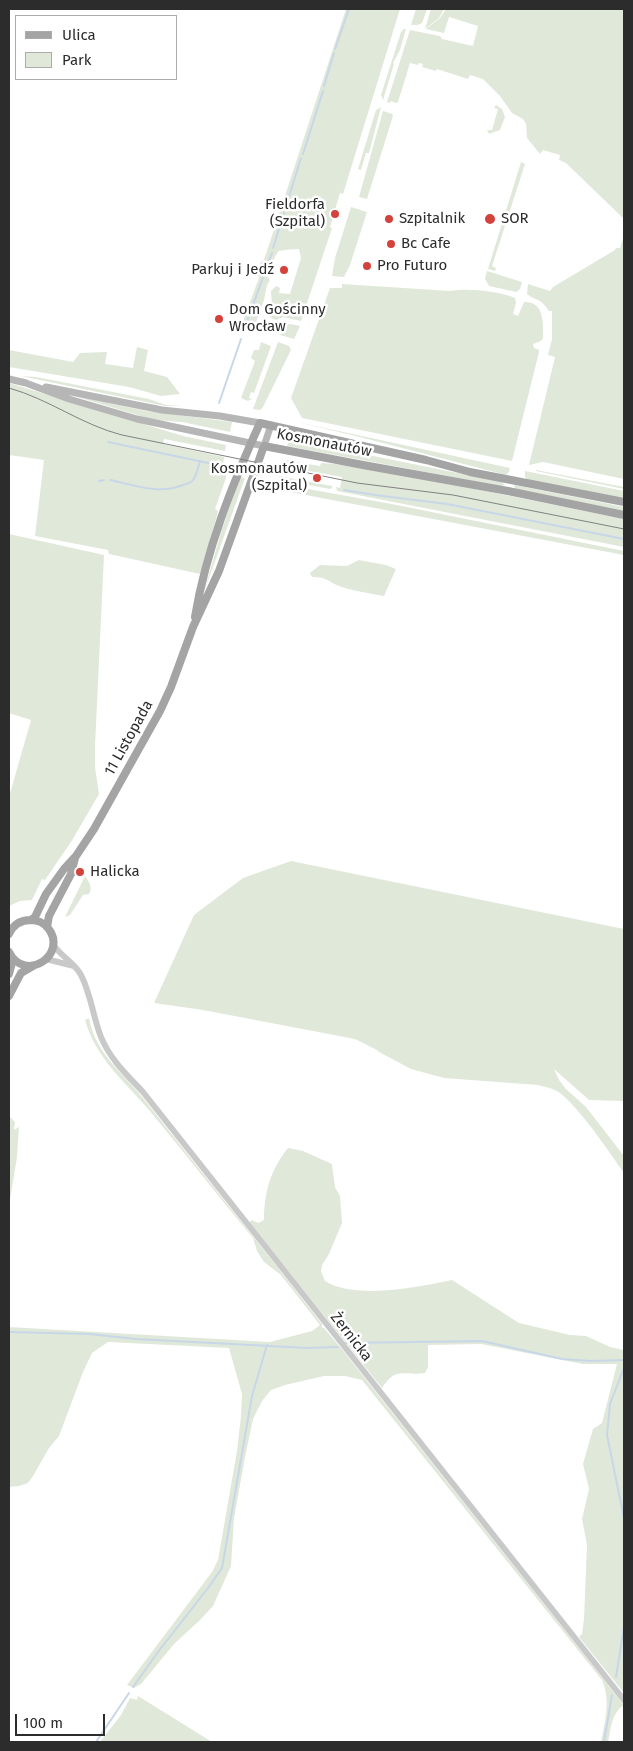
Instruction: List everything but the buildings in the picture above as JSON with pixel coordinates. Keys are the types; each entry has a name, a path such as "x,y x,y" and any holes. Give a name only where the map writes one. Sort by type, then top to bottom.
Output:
{"main road":[{"name":"Kosmonautów","path":"9,380 162,410 220,416 260,423 426,460 470,472 624,502"},
{"name":"Kosmonautów","path":"23,382 69,399 137,419 264,446 508,491 624,515"},
{"name":"11 Listopada","path":"193,627 199,593 216,533 239,470 260,423"},
{"name":"11 Listopada","path":"31,920 46,894 76,856 94,829 160,712 193,627 219,571 271,426"},
{"name":"11 Listopada","path":"47,927 49,916 71,874 76,856"},
{"path":"9,996 21,973 46,959 50,954 53,944 47,927 40,922 31,920 20,922 10,930"},
{"path":"11,955 20,964 33,966"},
{"path":"9,974 11,955"}],"street":[{"path":"53,944 58,952 74,966"},
{"path":"46,959 74,966"},
{"name":"Żernicka","path":"74,966 82,977 101,1038 120,1069 142,1092 624,1700"}],"green space":[{"path":"346,9 400,9 343,194 340,193 330,227 332,228 301,321 283,317 276,320 271,318 269,314 272,306 271,291 276,286 280,288 279,293 290,294 301,258 299,249 280,250 274,259 268,277 270,280 256,322 249,326 243,326 244,318 259,278 256,270 264,260"},
{"path":"416,9 427,9 422,23 411,25"},
{"path":"431,9 444,9 439,18 425,29"},
{"path":"446,9 624,9 624,219 566,163 559,160 560,155 543,150 540,154 527,138 526,124 523,119 512,113 500,96 483,79 470,75 468,79 437,69 436,71 422,67 423,64 410,63 398,102 387,102 410,30 440,36 442,39 473,46 478,26 449,17 444,33 426,29 440,18"},
{"path":"406,29 400,50 393,63 383,100 381,95 401,32"},
{"path":"496,105 502,109 505,117 500,130 489,134 487,130 492,130 498,109 494,108"},
{"path":"381,107 369,153 366,153 361,170 358,169 376,110"},
{"path":"383,111 393,116 367,199 359,197"},
{"path":"521,162 525,164 492,266 496,268 495,271 488,269"},
{"path":"351,207 367,212 350,265 344,277 332,276 335,258"},
{"path":"624,235 624,479 543,462 529,465 555,357 548,355 552,339 552,311 549,311 541,302 527,294 528,284 550,291 553,287 616,248 620,248"},
{"path":"487,271 522,282 520,289 516,292 489,286 485,279"},
{"path":"342,284 492,292 515,298 516,303 513,314 518,316 524,302 536,305 541,314 543,338 541,341 533,344 534,348 539,350 539,352 512,461 302,418 291,398 330,288 342,288"},
{"path":"290,324 300,326 294,339 280,335 284,326"},
{"path":"261,342 271,346 254,393 251,392 249,398 252,399 248,401 241,398 255,361 251,358 254,350 259,350"},
{"path":"278,342 289,346 291,350 263,407 260,410 253,409"},
{"path":"137,347 148,350 144,371 167,377 180,394 161,396 129,387 9,367 9,350 73,362 80,353 107,352 105,364 133,368"},
{"path":"21,376 36,377 149,399 166,405 183,406 165,406"},
{"path":"9,383 183,436 226,445 225,451 164,439 163,444 224,457 226,478 215,509 218,511 217,516 200,574 109,554 108,550 35,536 44,460 9,455"},
{"path":"71,395 146,411 232,422 230,432 182,422 154,420"},
{"path":"297,422 510,468 506,475"},
{"path":"289,439 502,482 505,485 501,486 287,446"},
{"path":"285,460 320,466 321,463 335,464 426,479 624,519 624,547 337,491 336,487 340,488 342,477 282,466"},
{"path":"525,471 624,491 624,499 527,480"},
{"path":"536,471 624,487 624,489"},
{"path":"279,476 332,486 332,488 281,480"},
{"path":"240,477 245,478 204,592 222,529"},
{"path":"269,482 397,505 624,551 624,555 274,489 266,487"},
{"path":"515,485 624,507 624,511 516,489"},
{"path":"9,534 104,555 95,746 95,767 99,794 71,842 45,880 42,879 32,900 20,901 9,906 9,797 31,720 9,713"},
{"path":"359,560 386,565 396,569 384,596 344,588 324,579 312,577 310,573 320,565 347,566"},
{"path":"291,861 624,929 624,1101 589,1100 554,1069 566,1089 586,1107 624,1156 624,1173 577,1110 560,1093 552,1089 538,1085 444,1078 411,1069 355,1039 203,1010 154,1003 194,915 243,878"},
{"path":"85,876 91,887 89,894 83,895 70,915 65,917"},
{"path":"89,1018 97,1042 110,1061 143,1098 322,1324 322,1328 341,1348 624,1705 624,1708 622,1706 618,1710 614,1718 608,1742 601,1742 607,1703 602,1680 362,1380 345,1376 324,1376 285,1385 271,1390 262,1401 253,1419 245,1457 234,1518 231,1566 213,1606 174,1644 141,1684 134,1688 127,1685 212,1572 218,1560 237,1451 241,1416 242,1394 229,1348 108,1342 92,1353 59,1436 49,1448 33,1476 28,1483 9,1487 9,1327 270,1342 312,1331 320,1325 281,1275 264,1262 257,1251 253,1238 149,1110 103,1057 85,1020"},
{"path":"9,1116 15,1122 14,1130 19,1127 17,1157 9,1206"},
{"path":"288,1148 303,1151 332,1164 335,1187 340,1196 342,1223 329,1254 322,1265 321,1271 325,1281 338,1287 370,1291 422,1286 452,1280 519,1323 570,1335 586,1336 610,1347 624,1350 624,1693 579,1637 582,1634 584,1619 587,1545 582,1519 589,1489 583,1464 593,1429 602,1423 617,1364 583,1364 481,1344 428,1345 428,1367 425,1373 396,1374 382,1388 249,1222 252,1220 258,1223 264,1220 265,1200 270,1181 277,1164"},
{"path":"138,1696 212,1742 100,1742 121,1715 130,1698 137,1700"}],"waterway":[{"path":"335,49 349,9"},
{"path":"324,86 334,53"},
{"path":"303,154 323,91"},
{"path":"287,203 301,158"},
{"path":"285,210 287,206"},
{"path":"273,248 284,213"},
{"path":"243,332 272,253"},
{"path":"219,403 241,339"},
{"path":"108,442 218,465"},
{"path":"110,480 146,488 174,488 192,481 200,461"},
{"path":"99,481 104,480"},
{"path":"344,490 447,504 624,539"},
{"path":"9,1332 89,1334 136,1339 308,1348 338,1347"},
{"path":"345,1343 482,1341 562,1359 591,1361 624,1360"},
{"path":"133,1687 222,1568 252,1396 267,1345"},
{"path":"624,1368 610,1404 607,1435 624,1518"},
{"path":"616,1677 624,1627"},
{"path":"96,1742 129,1693"},
{"path":"604,1742 612,1695"}],"tram line":[{"path":"9,388 38,399 107,431 122,435 357,483 453,495 624,529"}],"place":[{"name":"Fieldorfa (Szpital)","path":"335,214"},
{"name":"Szpitalnik","path":"389,219"},
{"name":"SOR","path":"490,219"},
{"name":"Bc Cafe","path":"391,244"},
{"name":"Pro Futuro","path":"367,266"},
{"name":"Parkuj i Jedź","path":"284,270"},
{"name":"Dom Gościnny Wrocław","path":"219,319"},
{"name":"Kosmonautów (Szpital)","path":"317,478"},
{"name":"Halicka","path":"80,872"}]}
